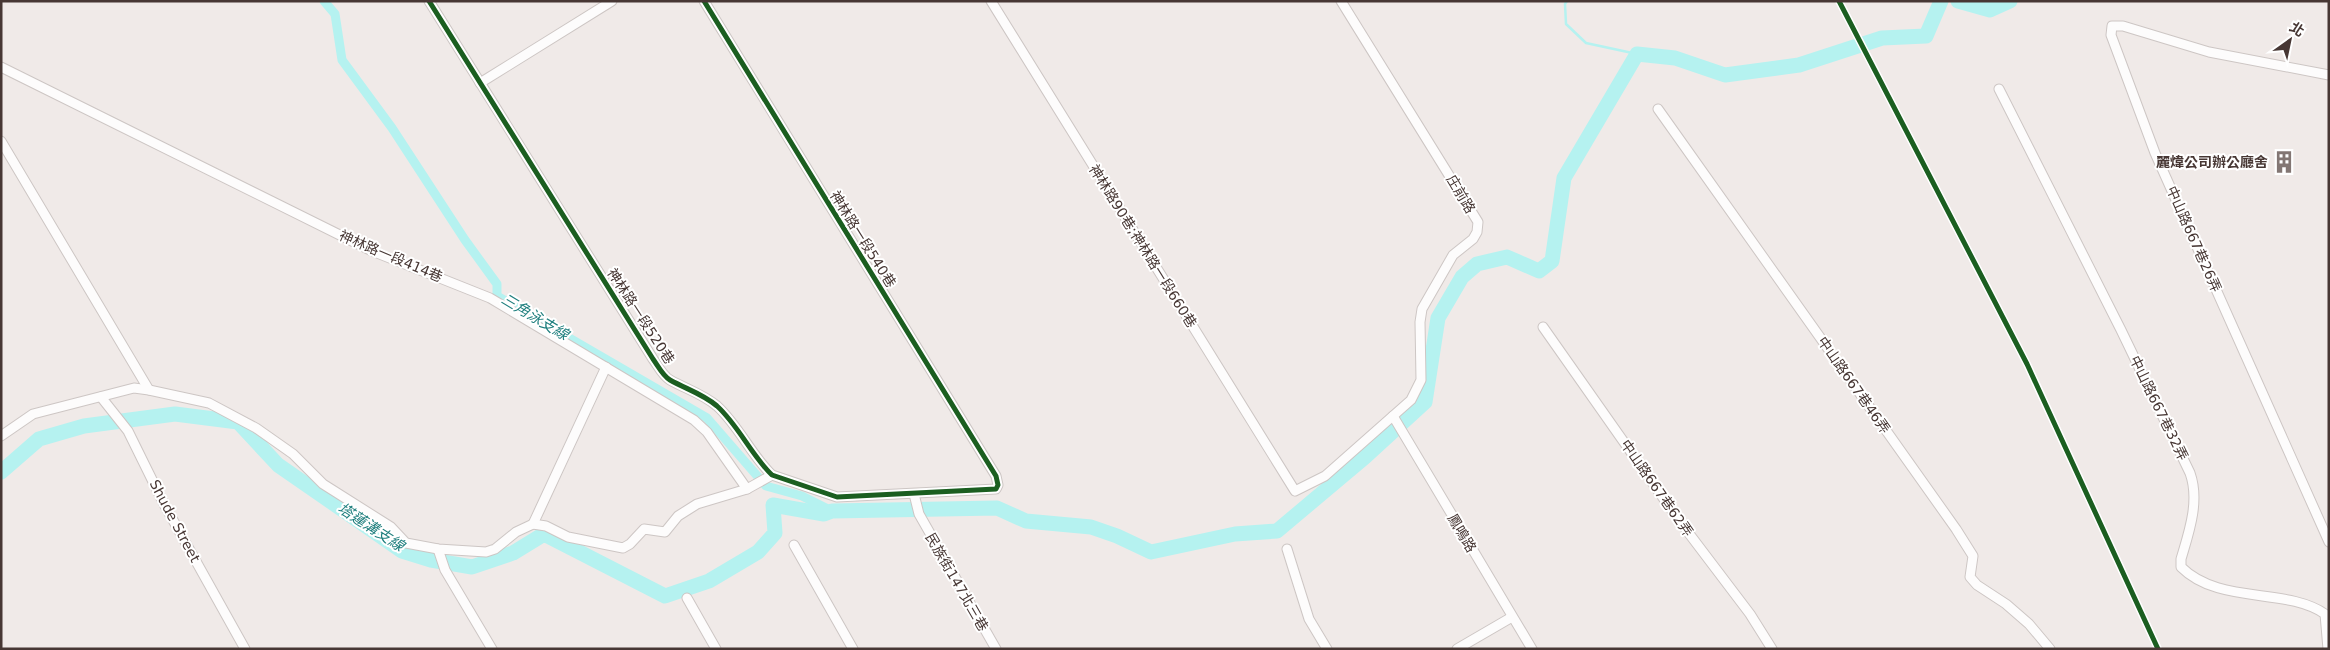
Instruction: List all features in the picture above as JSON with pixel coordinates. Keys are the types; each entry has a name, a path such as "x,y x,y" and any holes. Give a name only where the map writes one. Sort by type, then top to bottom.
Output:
{"street":[{"name":"神林路一段520巷","path":"429,1 653,359 669,379 692,389 716,406 737,428 772,475"},
{"path":"480,83 612,1"},
{"name":"神林路一段540巷","path":"704,1 996,476 998,485 996,489 914,494"},
{"name":"神林路90巷;神林路一段660巷","path":"991,1 1295,491"},
{"name":"庄前路","path":"1295,491 1325,476 1410,400 1421,380 1420,322 1422,309 1453,255 1473,239 1477,232 1478,222 1341,1"},
{"name":"中山路667巷26弄","path":"2329,75 2209,52 2123,26 2112,26 2111,35 2156,153 2329,542"},
{"name":"神林路一段414巷","path":"1,67 372,251 490,298 657,400 694,420 707,432 747,489"},
{"name":"中山路667巷32弄","path":"1999,89 2122,330 2190,473 2194,486 2194,509 2181,559 2181,567 2209,583 2239,594 2290,601 2316,607 2325,614 2328,649"},
{"name":"中山路667巷46弄","path":"1658,109 1956,529 1973,556 1970,577 1977,585 2006,604 2029,624 2050,649"},
{"path":"1,141 149,390"},
{"name":"中山路667巷62弄","path":"1543,327 1678,519 1750,614 1772,649"},
{"path":"533,524 568,445 606,368"},
{"path":"1,436 32,414 134,388 209,403 256,428 293,454 323,484 391,527 406,543 438,549 486,552 496,549 516,532 533,524 546,526 568,537 623,548 630,544 644,529 665,532 678,516 697,504 747,489 772,475 837,498 914,494"},
{"name":"Shude Street","path":"100,397 128,431 164,504 245,649"},
{"name":"鳳鳴路","path":"1393,416 1532,649"},
{"name":"民族街147北三巷","path":"914,494 919,514 996,649"},
{"path":"794,545 853,649"},
{"path":"438,549 444,570 492,649"},
{"path":"1287,549 1309,619 1327,649"},
{"path":"687,598 716,649"},
{"path":"1457,649 1512,617"}],"waterway":[{"name":"三角泳支線","path":"324,1 335,14 342,60 392,128 465,240 497,284 497,296 707,418 766,486 802,496 832,511"},
{"path":"1567,1 1565,4 1566,24 1586,43 1637,54"},
{"name":"塔蓮溝支線","path":"1,472 39,439 84,426 175,414 238,422 278,465 402,551 431,560 472,567 513,553 544,534 665,596 709,581 758,552 775,533 773,505 824,514 832,511 997,508 1026,521 1091,527 1117,536 1151,552 1235,534 1277,531 1365,457 1425,402 1438,318 1462,277 1477,264 1507,257 1539,271 1552,261 1564,178 1637,54 1675,58 1725,75 1799,65 1882,38 1926,36 1941,1"},
{"path":"1958,1 1990,10 2010,1"}],"cycle path":[{"path":"429,1 661,371 670,380 717,406 732,422 758,459 772,475 837,497 996,489 998,485 996,476 704,1"},
{"path":"1839,1 2027,364 2158,649"}],"place":[{"name":"麗煒公司辦公廳舍","path":"2284,162"}]}
